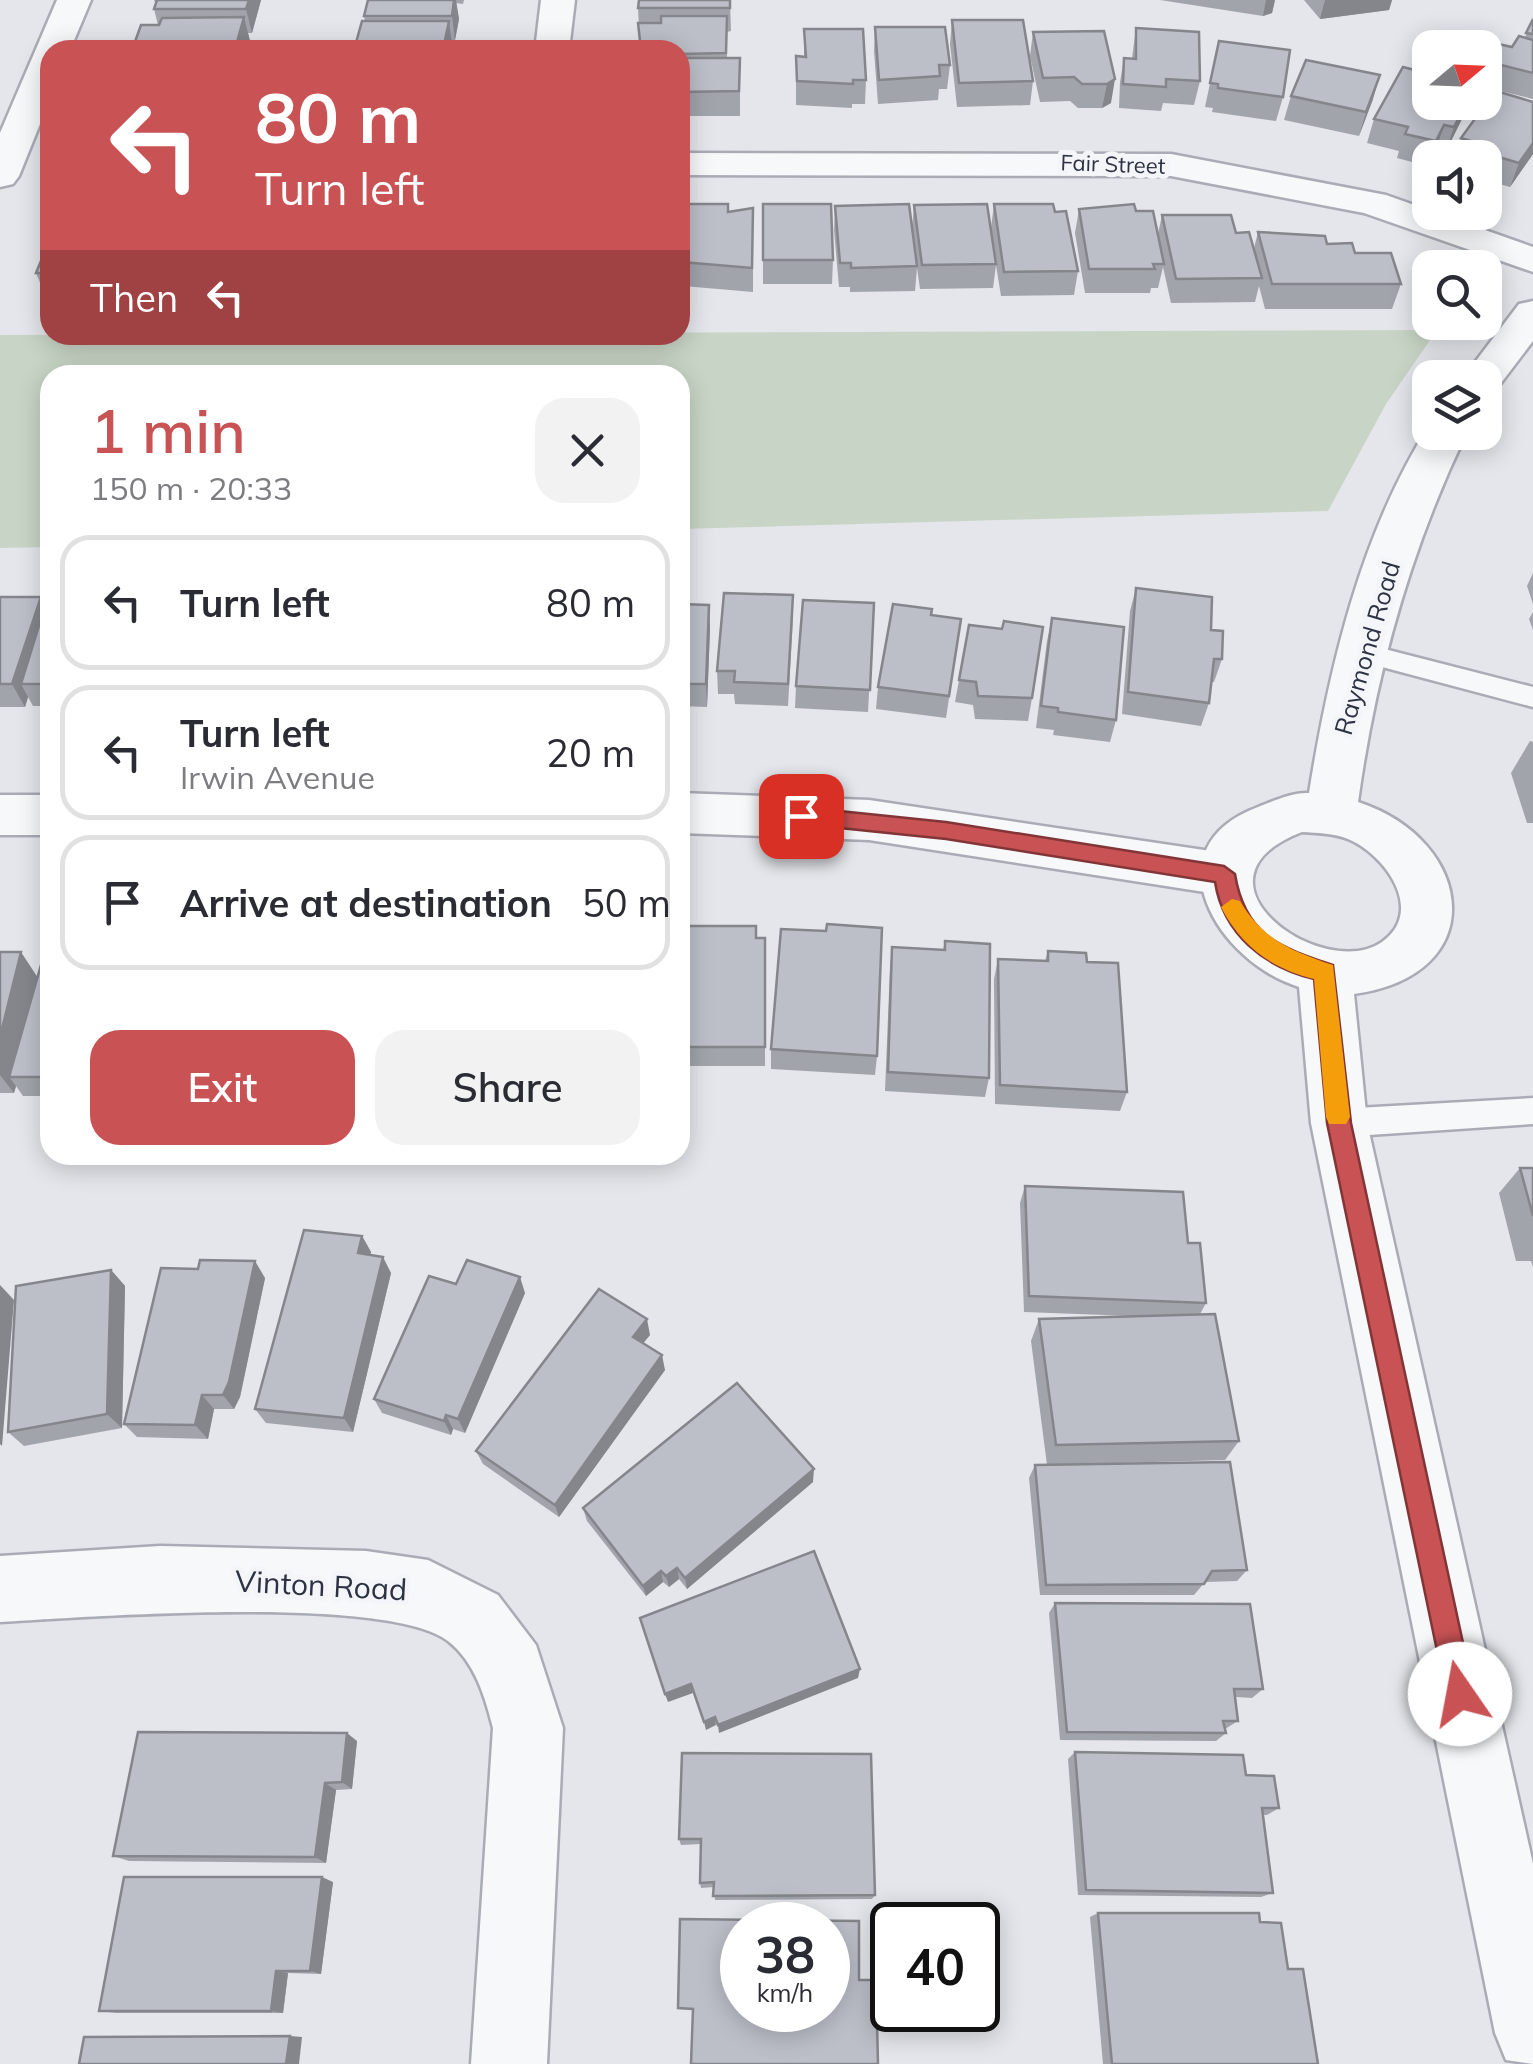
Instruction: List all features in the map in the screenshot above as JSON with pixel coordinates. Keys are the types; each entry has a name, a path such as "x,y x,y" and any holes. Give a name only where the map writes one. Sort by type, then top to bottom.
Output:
{"street":[{"path":"57,40 74,0"},
{"path":"553,40 558,0"},
{"path":"40,79 2,168 40,165"},
{"name":"Fair Street","path":"690,164 1171,165 1373,203 1533,260"},
{"path":"1497,360 1533,312"},
{"name":"Raymond Road","path":"1331,814 1346,707 1376,596 1437,450"},
{"path":"1300,812 1331,814 1388,837 1409,856 1423,879 1430,904 1426,927 1414,948 1393,963 1366,972 1325,972 1300,966 1268,950 1244,927 1228,901 1224,874 1230,851 1247,831 1271,818 1300,812"},
{"path":"690,813 869,820 1224,874"},
{"path":"0,815 40,814"},
{"path":"1325,972 1339,1123 1532,2028"},
{"name":"Vinton Road","path":"0,1590 160,1579 366,1584 428,1593 474,1619 512,1669 528,1728 509,2064"}],"lane":[{"path":"1361,652 1533,697"},
{"path":"1339,1123 1533,1111"}],"green space":[{"path":"1412,330 1412,340 1430,340 1416,360 1412,360 1412,366 1386,404 1328,511 690,529 690,365 40,365 40,547 0,548 0,335 40,335 40,345 690,345 690,333"}],"building":[{"path":"157,0 249,0 246,9 154,9"},
{"path":"368,0 454,0 452,16 364,16"},
{"path":"639,0 730,0 730,8 638,8"},
{"path":"661,16 727,16 726,53 690,54 690,40 640,40 638,23 661,23"},
{"path":"244,17 238,40 136,40 141,25 159,25 162,18"},
{"path":"952,20 1023,20 1033,81 959,83"},
{"path":"362,21 449,21 445,40 357,40"},
{"path":"875,27 945,27 950,65 939,65 940,76 879,80"},
{"path":"1136,28 1199,32 1200,81 1166,79 1166,87 1123,84 1124,58 1136,59"},
{"path":"804,29 863,29 866,80 853,80 853,84 797,81 796,56 806,57"},
{"path":"1104,31 1115,79 1107,84 1082,84 1074,77 1043,78 1033,32"},
{"path":"1519,36 1533,40 1533,73 1502,65 1502,45 1512,47"},
{"path":"1219,41 1290,50 1283,97 1218,88 1218,84 1210,83"},
{"path":"690,58 740,58 739,91 690,92"},
{"path":"1306,60 1380,75 1366,112 1291,96"},
{"path":"1403,67 1412,69 1412,120 1458,120 1454,127 1444,125 1436,140 1432,140 1405,134 1408,127 1374,119"},
{"path":"1502,93 1533,102 1533,143 1519,163 1502,158 1502,140 1461,138 1474,120 1502,120"},
{"path":"690,204 728,204 728,212 753,208 752,268 690,263"},
{"path":"763,204 831,204 833,260 763,260"},
{"path":"909,204 917,266 851,268 851,263 840,263 835,206"},
{"path":"987,204 996,264 922,265 914,205"},
{"path":"994,204 1053,204 1055,212 1066,211 1078,271 1004,272"},
{"path":"1134,204 1136,211 1153,211 1164,264 1153,264 1155,269 1089,269 1079,209"},
{"path":"1162,215 1231,215 1236,233 1249,232 1262,278 1176,279"},
{"path":"1258,232 1325,236 1327,244 1352,243 1355,253 1391,253 1401,284 1272,284"},
{"path":"1136,588 1212,597 1211,630 1223,631 1222,659 1214,659 1209,703 1128,692"},
{"path":"724,593 793,595 788,684 734,682 735,671 717,671"},
{"path":"0,597 40,597 12,684 0,684"},
{"path":"803,600 874,603 870,690 796,686"},
{"path":"690,604 709,605 706,684 690,684"},
{"path":"893,604 932,609 931,615 961,619 949,696 878,687"},
{"path":"1052,618 1124,627 1116,720 1041,706"},
{"path":"1004,621 1043,627 1032,698 978,696 976,682 959,680 969,625 1002,629"},
{"path":"40,622 40,684 21,684"},
{"path":"827,924 882,928 877,1056 771,1049 781,929 826,931"},
{"path":"690,926 756,926 756,938 765,938 765,1047 690,1047"},
{"path":"945,941 990,944 989,1078 888,1072 892,947 945,950"},
{"path":"1048,951 1086,953 1087,962 1118,963 1127,1092 1000,1085 998,959 1048,961"},
{"path":"0,952 21,952 0,1037"},
{"path":"40,968 40,1077 9,1077"},
{"path":"1520,1168 1533,1168 1533,1216"},
{"path":"1025,1186 1183,1192 1188,1243 1200,1243 1206,1303 1029,1296"},
{"path":"304,1230 362,1236 358,1253 383,1257 344,1418 255,1409"},
{"path":"200,1260 255,1261 223,1395 202,1395 195,1425 124,1424 161,1268 198,1269"},
{"path":"467,1260 520,1277 458,1419 446,1415 444,1421 374,1399 429,1276 456,1284"},
{"path":"111,1270 107,1414 8,1432 16,1286"},
{"path":"599,1289 647,1319 633,1337 662,1355 555,1505 476,1451"},
{"path":"1215,1314 1239,1441 1056,1445 1039,1319"},
{"path":"737,1383 814,1469 685,1578 677,1568 666,1576 661,1571 643,1586 583,1508"},
{"path":"1230,1462 1247,1570 1212,1571 1204,1584 1046,1585 1035,1465"},
{"path":"814,1551 860,1669 718,1725 715,1717 704,1722 691,1684 665,1694 640,1618"},
{"path":"1055,1603 1250,1604 1263,1689 1234,1689 1238,1721 1223,1721 1226,1733 1067,1732"},
{"path":"138,1732 347,1733 342,1782 325,1783 315,1857 113,1856"},
{"path":"1075,1752 1243,1755 1246,1775 1274,1776 1279,1808 1262,1808 1273,1893 1086,1890"},
{"path":"682,1753 871,1754 875,1895 713,1896 714,1882 700,1883 701,1839 679,1839"},
{"path":"124,1877 322,1877 310,1971 276,1971 271,2011 99,2011"},
{"path":"1098,1913 1259,1913 1260,1922 1281,1923 1288,1969 1303,1969 1318,2064 1112,2064"},
{"path":"680,1919 720,1919 720,2032 850,2032 850,1921 859,1921 859,1980 870,1980 870,2032 877,2032 878,2064 691,2064 693,2009 678,2008"},
{"path":"290,2036 286,2064 79,2064 84,2037"}],"slow traffic":[{"path":"1232,907 1244,927 1268,950 1300,966 1325,972 1330,1062 1338,1117"}],"route":[{"path":"801,816 946,830 1224,874 1228,901 1244,927 1268,950 1300,966 1325,972 1330,1062 1339,1123 1460,1694"}]}
